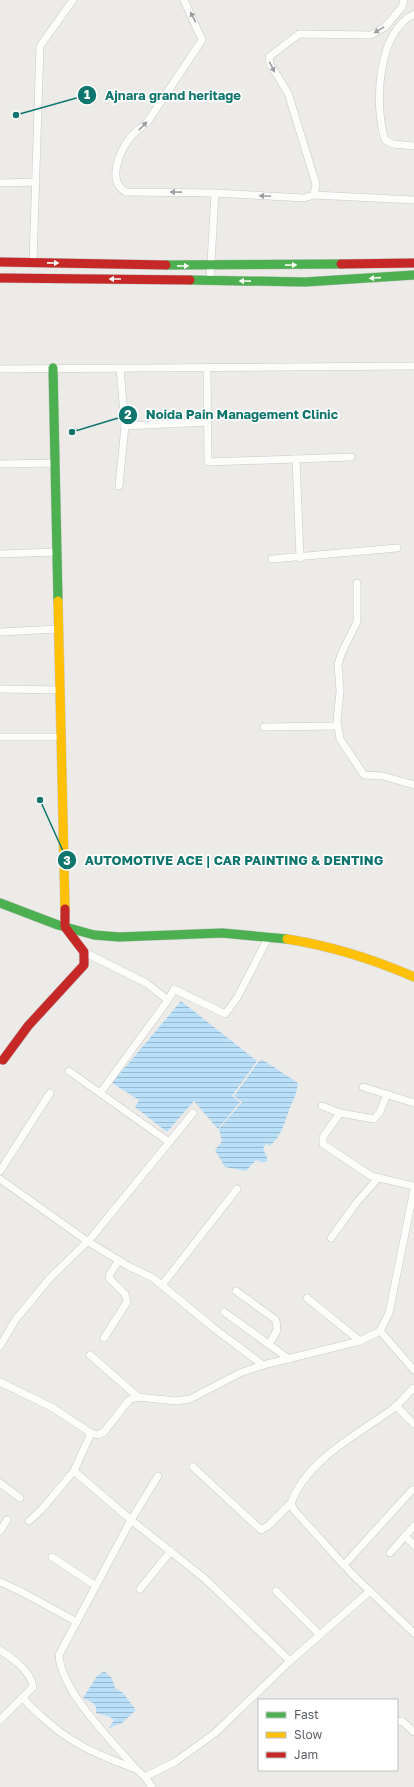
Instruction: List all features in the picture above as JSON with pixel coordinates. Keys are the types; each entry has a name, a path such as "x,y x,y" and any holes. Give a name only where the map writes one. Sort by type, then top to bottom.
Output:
{"street":[{"path":"33,263 40,46 73,0"},
{"path":"184,0 202,40 148,121 139,131 131,136 120,152 116,181 119,188 126,192 215,193 304,198 314,196 414,200"},
{"path":"314,196 316,184 288,93 270,64 269,57 299,34 371,35 385,27 402,7 404,0"},
{"path":"414,14 397,27 384,58 380,82 379,105 381,127 386,140 393,144 414,146"},
{"path":"0,183 36,182"},
{"path":"210,280 215,193"},
{"path":"0,262 210,266 414,263"},
{"path":"0,278 305,282 414,275"},
{"path":"0,369 414,366"},
{"path":"53,368 65,927 84,952 146,983 168,1000"},
{"path":"119,486 125,426 120,368"},
{"path":"207,368 208,462 351,457"},
{"path":"125,426 208,422"},
{"path":"296,459 300,558"},
{"path":"0,464 55,464"},
{"path":"272,559 300,558 397,548"},
{"path":"0,554 57,552"},
{"path":"357,583 357,622 342,652 338,664 340,691 337,726 340,739 364,775 383,776 414,785"},
{"path":"0,632 59,630"},
{"path":"0,689 60,690"},
{"path":"264,727 337,726"},
{"path":"0,737 61,737"},
{"path":"0,902 65,927 93,935 107,936 208,933 269,936 336,948 414,977"},
{"path":"101,1092 168,1000 174,989 225,1014 237,998 269,936"},
{"path":"3,1060 28,1026 84,965 84,952"},
{"path":"69,1070 169,1142"},
{"path":"363,1088 414,1103"},
{"path":"0,1171 50,1093"},
{"path":"322,1106 340,1113 374,1119 380,1112 387,1094"},
{"path":"0,1346 16,1319 50,1278 116,1209 193,1113"},
{"path":"0,1382 53,1408 91,1433 98,1435 104,1432 130,1400 138,1397 176,1401 190,1399 240,1373 263,1365 360,1342 380,1331 389,1313 414,1187 378,1178 365,1173 324,1144 322,1141 323,1137 340,1113"},
{"path":"331,1238 357,1202 378,1178"},
{"path":"0,1179 87,1241 153,1278 215,1329 263,1365"},
{"path":"162,1285 237,1189"},
{"path":"104,1338 127,1302 125,1294 109,1278 119,1260"},
{"path":"236,1291 276,1320 277,1330 269,1345"},
{"path":"307,1298 360,1342"},
{"path":"224,1312 289,1359"},
{"path":"380,1331 414,1370"},
{"path":"90,1355 138,1397"},
{"path":"193,1467 261,1530 269,1525 291,1503 296,1491 325,1457 364,1427 396,1406 414,1388"},
{"path":"396,1406 414,1424"},
{"path":"29,1521 47,1504 74,1471 91,1433"},
{"path":"74,1471 131,1520 171,1551 243,1614 290,1661"},
{"path":"152,1787 70,1689 62,1673 59,1655 131,1520 158,1476"},
{"path":"0,1483 20,1498"},
{"path":"344,1565 412,1490"},
{"path":"291,1503 294,1510 344,1565 414,1633"},
{"path":"0,1531 7,1520"},
{"path":"390,1553 414,1526"},
{"path":"405,1536 414,1545"},
{"path":"140,1589 171,1551"},
{"path":"52,1557 96,1586"},
{"path":"0,1582 20,1591 77,1622"},
{"path":"276,1591 320,1635"},
{"path":"145,1777 175,1762 215,1733 290,1661 370,1591"},
{"path":"0,1650 16,1661 32,1682 32,1687 0,1720"},
{"path":"23,1697 31,1707 64,1736 95,1753 135,1768"},
{"path":"398,1722 402,1721 414,1732"}],"water":[{"path":"181,1001 257,1061 232,1096 240,1102 218,1129 194,1101 167,1132 135,1107 139,1100 112,1083"},
{"path":"263,1060 298,1083 295,1097 280,1133 270,1146 266,1143 263,1149 267,1157 267,1162 256,1160 246,1171 225,1167 215,1150 222,1141 219,1129 242,1102 234,1096 259,1061"},
{"path":"104,1671 112,1678 115,1688 123,1693 136,1710 122,1723 109,1728 114,1720 110,1717 96,1713 96,1707 93,1703 83,1698 97,1676"}],"traffic: fast":[{"path":"166,265 341,264"},
{"path":"190,280 305,282 414,275"},
{"path":"53,368 58,601"},
{"path":"0,903 58,925 94,935 119,937 222,933 287,939"}],"traffic: slow":[{"path":"58,601 65,909"},
{"path":"287,939 320,945 352,954 383,964 414,977"}],"traffic: jam":[{"path":"0,262 166,265"},
{"path":"341,264 414,263"},
{"path":"0,278 190,280"},
{"path":"3,1060 28,1026 84,965 84,952 65,927 65,909"}],"place":[{"name":"Ajnara grand heritage","path":"16,115"},
{"name":"Noida Pain Management Clinic","path":"72,432"},
{"name":"AUTOMOTIVE ACE | CAR PAINTING & DENTING","path":"40,800"}]}
